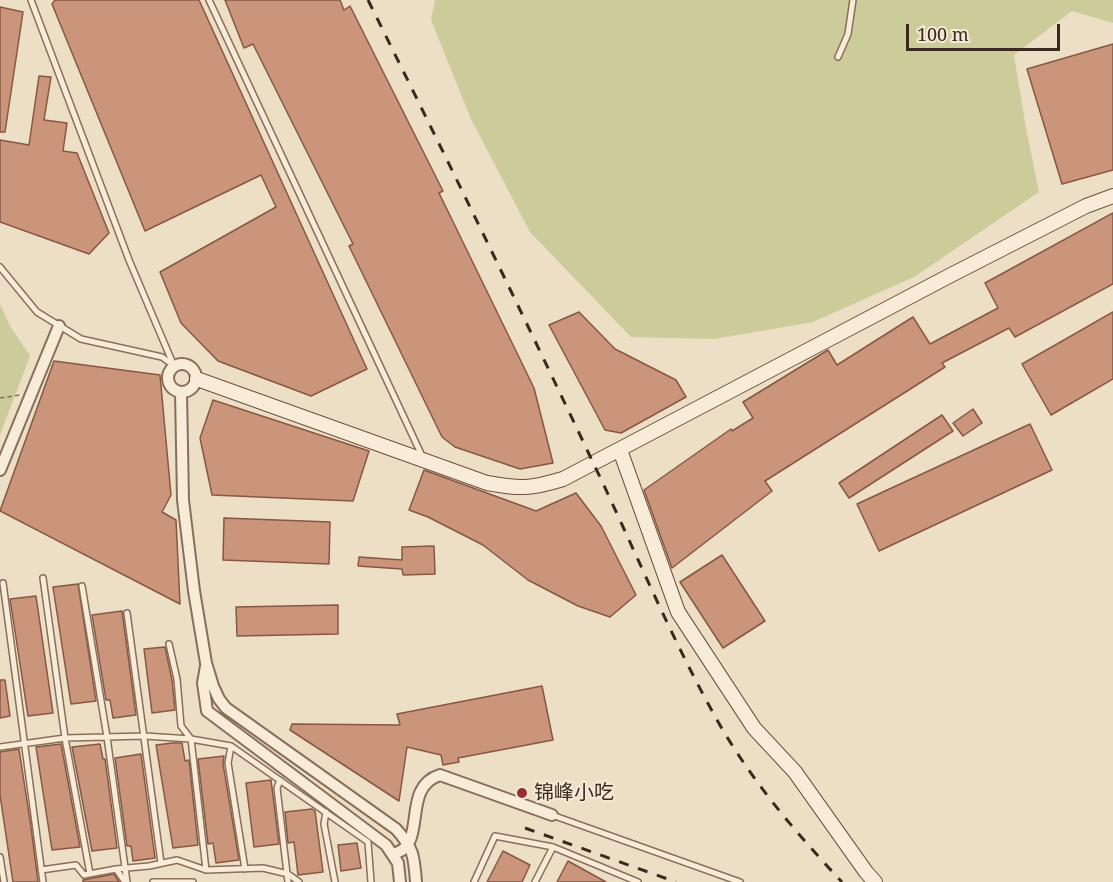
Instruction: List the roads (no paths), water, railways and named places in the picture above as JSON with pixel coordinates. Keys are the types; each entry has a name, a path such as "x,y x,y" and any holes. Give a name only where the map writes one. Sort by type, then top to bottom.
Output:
{"street":[{"path":"196,379 487,483 518,489 540,486 563,480 1003,248 1086,206 1113,196"},
{"path":"0,470 59,326"},
{"path":"187,365 194,370 196,379 190,390 182,392 173,389 168,382 169,373 174,366 187,365"},
{"path":"182,392 183,500 194,591 206,663 216,693 226,708 411,838"},
{"path":"620,450 678,612 754,729 795,772 875,882"},
{"path":"206,663 204,683 207,711 386,844 398,863 400,882"},
{"path":"416,882 411,838 420,793 426,782 440,776 552,815"},
{"path":"392,854 400,853 411,838"}],"lane":[{"path":"31,0 129,260 174,366"},
{"path":"209,0 424,460"},
{"path":"838,57 848,34 853,0"},
{"path":"0,267 37,312 81,339 162,357 174,366"},
{"path":"43,578 64,738 87,875 85,882"},
{"path":"3,583 43,882"},
{"path":"82,586 107,737 126,882"},
{"path":"127,613 161,864"},
{"path":"169,644 177,679 180,726 191,739 206,870"},
{"path":"0,747 64,738 145,736 191,739 231,746 368,842 371,882"},
{"path":"231,746 228,763 245,869"},
{"path":"280,780 277,788 288,882"},
{"path":"326,812 324,824 335,882"},
{"path":"552,815 740,882"},
{"path":"474,882 495,836 553,847 638,882"},
{"path":"535,882 553,847"},
{"path":"0,857 4,882"},
{"path":"87,875 177,860 206,870 263,868 288,874 299,882"},
{"path":"41,870 76,865 87,875"},
{"path":"116,869 126,882"},
{"path":"153,882 193,882"}],"railway":[{"path":"368,0 507,283 663,615 711,709 754,778 842,882"},
{"path":"525,828 676,882"}],"place":[{"name":"锦峰小吃","path":"522,793"}]}
